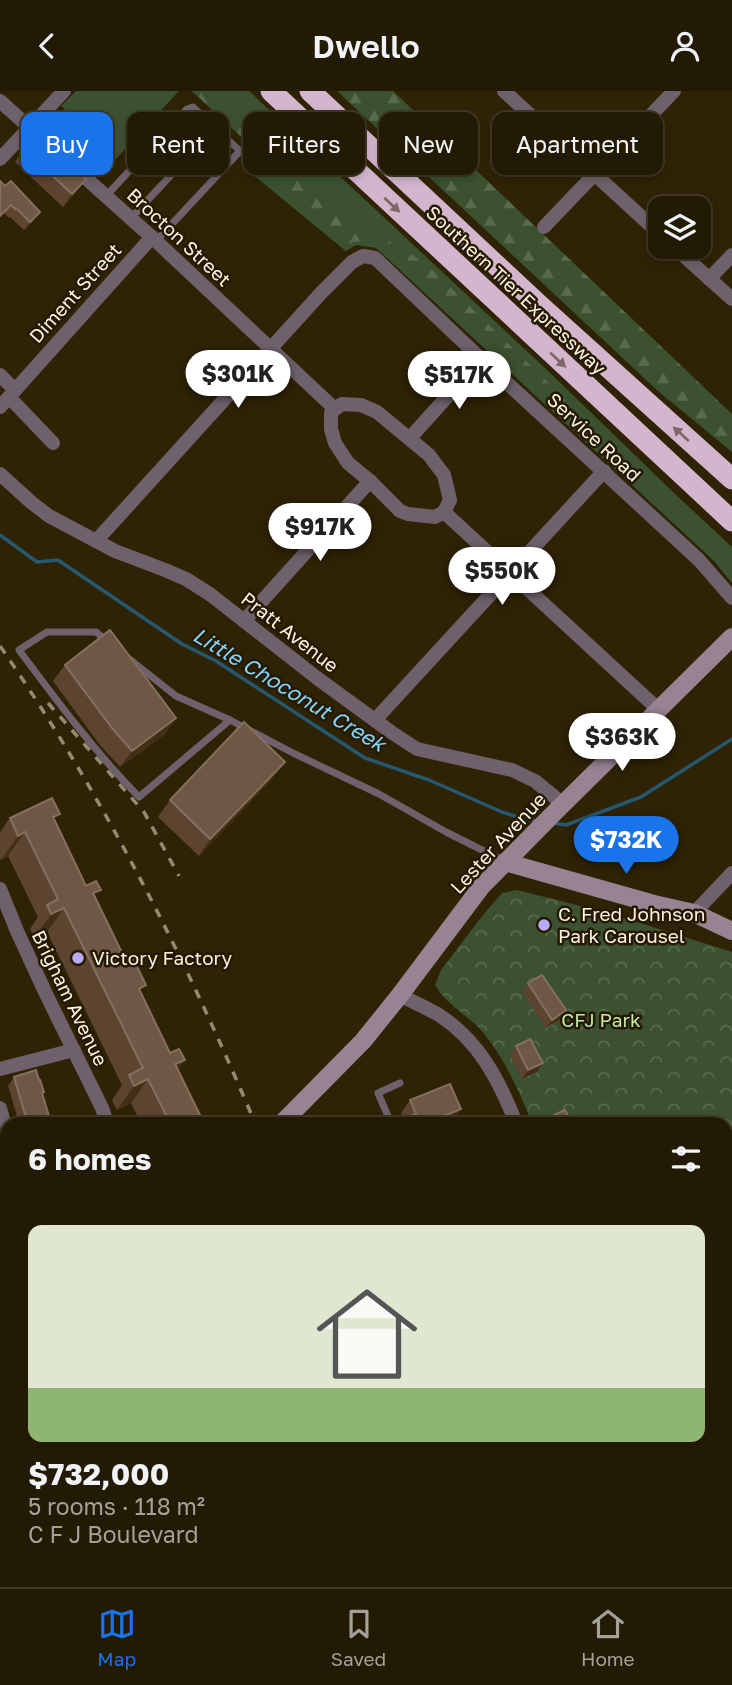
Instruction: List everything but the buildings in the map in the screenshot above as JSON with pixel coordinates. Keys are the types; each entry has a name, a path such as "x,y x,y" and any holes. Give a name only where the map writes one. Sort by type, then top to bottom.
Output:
{"highway":[{"name":"Southern Tier Expressway","path":"271,91 732,521"},
{"name":"Southern Tier Expressway","path":"310,91 538,304 732,479"}],"street":[{"path":"44,112 64,91"},
{"path":"504,91 527,112"},
{"path":"654,112 674,91"},
{"name":"Brocton Street","path":"0,101 21,120"},
{"path":"0,159 21,136"},
{"name":"Brocton Street","path":"83,175 335,409"},
{"path":"544,227 594,175"},
{"path":"596,175 648,222"},
{"name":"Diment Street","path":"8,398 154,239"},
{"path":"709,279 732,255"},
{"name":"Service Road","path":"270,349 352,262 363,256 375,258 699,559 732,598"},
{"path":"687,259 732,299"},
{"path":"96,541 270,349"},
{"path":"410,438 481,359"},
{"path":"0,375 8,398 53,443"},
{"path":"342,404 361,405 377,412 410,438 444,475 450,500 444,512 435,517 400,511 348,463 335,443 331,429 331,413 342,404"},
{"path":"375,720 604,471"},
{"name":"Pratt Avenue","path":"0,474 49,516 115,551 186,579 211,595 317,678 417,749 512,770 534,781 560,807"},
{"path":"244,621 370,481"},
{"path":"444,512 659,710"},
{"name":"Lester Avenue","path":"288,1117 363,1041 481,887 732,638"},
{"path":"505,862 694,913 732,931"},
{"path":"694,913 732,873"},
{"name":"Brigham Avenue","path":"0,889 104,1117"},
{"path":"400,995 440,1016 471,1041 492,1069 513,1117"},
{"path":"0,1069 74,1050"}],"lane":[{"path":"184,112 193,107 198,112"},
{"path":"229,141 240,151 229,162"},
{"path":"106,196 127,173"},
{"path":"131,218 171,175"},
{"path":"154,239 217,175"},
{"path":"116,648 96,632 47,632 19,650 73,722 139,797 230,720"},
{"path":"126,656 176,696 379,794 505,862"},
{"path":"388,1117 378,1093 400,1083"}],"green space":[{"path":"76,91 179,91 159,112 127,112 127,147 113,162 113,112 62,112 65,109 61,106"},
{"path":"192,91 249,91 271,112 243,112 243,138 229,125 229,112 215,112"},
{"path":"192,91 212,91 243,113 243,138 229,125 229,112 215,112"},
{"path":"337,91 393,91 415,112 379,112 379,130 365,117 365,112 359,112"},
{"path":"478,172 732,414 732,452 659,392 427,175 478,175"},
{"path":"254,175 339,175 732,547 732,583 713,560 376,248 356,245 346,251"},
{"path":"254,175 309,175 334,209 424,262 554,388 611,453 673,506 677,522 386,250 367,241 353,242 346,251"},
{"name":"CFJ Park","path":"517,890 608,913 732,952 732,1117 530,1117 498,1053 482,1031 445,998 435,985 441,970 502,893"}],"waterway":[{"name":"Little Choconut Creek","path":"0,535 37,562 58,560 182,644 216,661 365,758 429,780 502,812 539,821"},
{"name":"Little Choconut Creek","path":"553,823 566,825 641,797 732,739"}],"railway":[{"path":"0,646 38,702 140,878 200,999 252,1117"},
{"path":"48,703 144,812 179,876"}],"place":[{"name":"C. Fred Johnson Park Carousel","path":"544,925"},
{"name":"Victory Factory","path":"78,958"}]}
